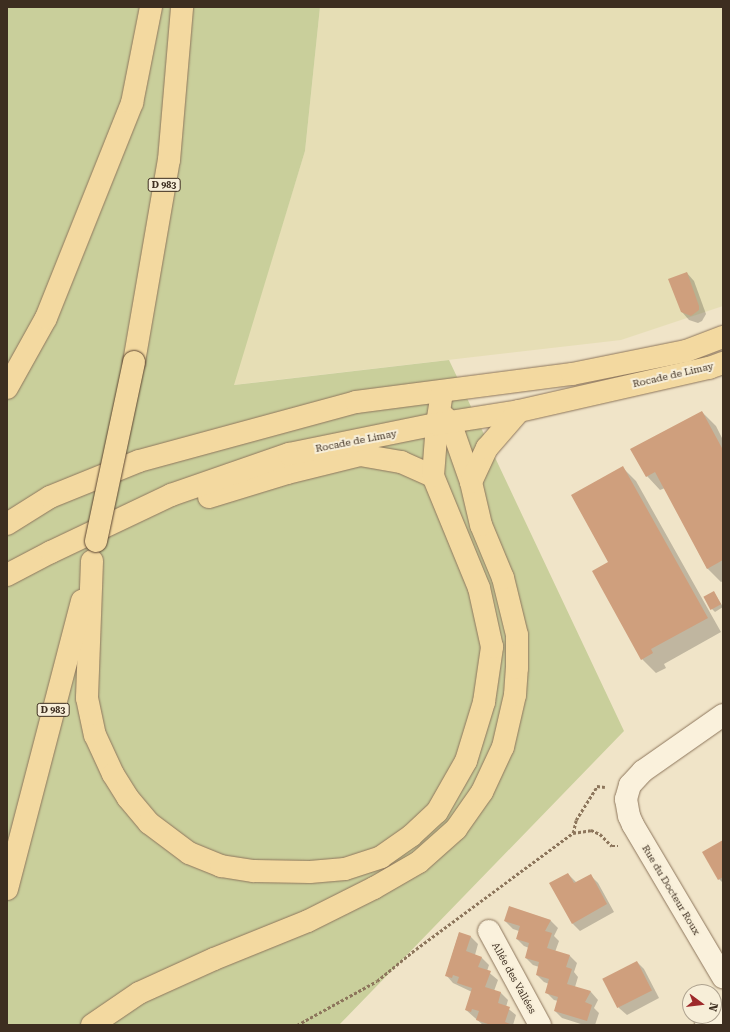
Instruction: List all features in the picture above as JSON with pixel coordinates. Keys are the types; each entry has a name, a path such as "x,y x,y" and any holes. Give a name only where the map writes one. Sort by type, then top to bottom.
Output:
{"main road":[{"path":"7,388 46,318 132,103 151,7"},
{"name":"D 983","path":"7,888 10,868 94,551 134,362 168,160 182,7"},
{"name":"Rocade de Limay","path":"7,575 171,494 289,454 439,409 572,374 686,351 723,337"},
{"name":"Rocade de Limay","path":"7,524 50,497 139,461 356,402 439,409 519,411 709,368 723,363"},
{"path":"94,551 87,698 95,735 113,774 128,798 145,818 169,839 189,853 221,866 262,871 310,872 345,869 381,857 411,836 437,812 466,761 484,702 492,647 479,588 433,476 439,409"},
{"path":"92,1025 139,993 214,959 308,922 374,888 419,862 456,828 482,792 503,747 515,695 518,668 517,635 504,585 481,525 471,482 439,409"},
{"path":"471,482 487,448 519,411"},
{"path":"134,512 168,510 287,473 360,455 401,462 433,476"}],"street":[{"path":"627,795 634,780 643,771 723,715"},
{"name":"Rue du Docteur Roux","path":"627,795 629,816 640,838 723,977"},
{"name":"Allée des Vallées","path":"489,931 540,1025"},
{"path":"706,1025 723,1014"}],"path":[{"path":"574,832 576,820 597,786 627,795"}],"shaded area":[{"path":"320,7 723,7 723,306 621,340 233,385 305,151"}],"green space":[{"path":"7,7 320,7 305,151 234,385 449,360 624,731 339,1025 7,1025"}],"building":[{"path":"687,272 699,306 699,310 691,316 681,312 668,279"},
{"path":"702,411 723,450 723,560 707,569 655,472 646,477 630,449"},
{"path":"623,466 708,618 651,649 653,653 641,660 592,571 608,562 571,495"},
{"path":"714,591 721,604 710,610 703,597"},
{"path":"723,840 723,877 718,880 702,852"},
{"path":"568,873 574,883 591,874 607,904 572,924 549,883"},
{"path":"509,906 551,920 545,931 552,933 547,948 570,955 566,967 572,969 567,984 591,991 585,1002 592,1005 587,1021 554,1011 558,997 545,993 549,979 536,975 539,962 525,958 529,943 516,939 520,926 504,921"},
{"path":"459,932 471,936 466,951 482,957 478,967 491,971 485,987 501,992 498,1003 510,1007 505,1022 513,1025 491,1025 476,1020 479,1011 472,1009 471,1012 465,1010 472,988 457,983 459,977 453,975 452,978 445,976"},
{"path":"637,961 652,990 617,1008 602,979"}]}
